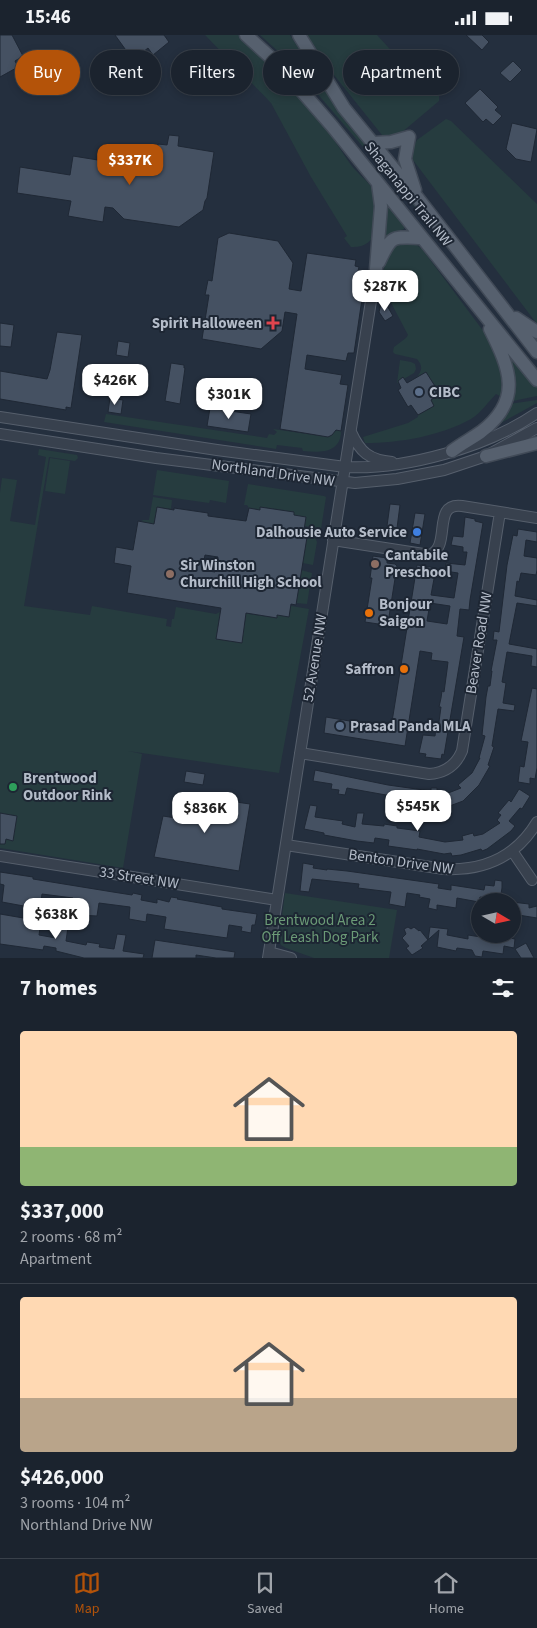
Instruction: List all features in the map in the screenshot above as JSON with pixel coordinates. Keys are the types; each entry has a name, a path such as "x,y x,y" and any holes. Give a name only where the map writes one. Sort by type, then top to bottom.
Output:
{"main road":[{"name":"Shaganappi Trail NW","path":"246,35 280,66 332,126 537,380"},
{"name":"Shaganappi Trail NW","path":"299,35 344,108 375,143 508,312 537,352"},
{"path":"375,143 391,142 409,137 405,159 417,197"},
{"path":"376,269 382,206 378,184"},
{"path":"376,269 387,243 396,238 422,238"},
{"path":"452,451 492,421 502,409 508,393 509,375 506,363 478,307"},
{"path":"508,312 537,332"},
{"path":"486,456 537,443"}],"street":[{"name":"52 Avenue NW","path":"268,955 376,269"},
{"name":"Northland Drive NW","path":"0,417 344,467 374,467 426,458 452,451 495,436 537,413"},
{"name":"Northland Drive NW","path":"0,434 156,458 342,482 385,481 444,470 486,456 537,428"},
{"path":"350,431 358,448 366,454 384,461 399,463"},
{"path":"333,540 430,555 434,553 439,545 444,517 450,507 462,506 537,518"},
{"name":"Beaver Road NW","path":"300,753 429,773 440,773 447,770 456,761 462,751 500,512"},
{"name":"Benton Drive NW","path":"286,845 461,870 478,867 513,852 537,822"},
{"path":"513,852 532,880"},
{"name":"33 Street NW","path":"0,856 277,900"},
{"path":"268,955 291,958"}],"green space":[{"path":"205,35 238,35 258,52 263,57 263,95 253,84 253,50 220,50"},
{"path":"260,35 290,35 300,50 277,50"},
{"path":"307,35 377,35 391,50 343,50 343,86 333,74 333,50 317,50"},
{"path":"263,95 299,95 351,165 370,185 374,191 376,205 375,229 370,241 364,245 351,247 344,238 347,236 311,177 271,103"},
{"path":"318,95 330,95 422,210 419,212"},
{"path":"350,95 439,95 439,101 401,133 387,138 382,135"},
{"path":"446,119 451,121 537,204 537,324 413,160 411,152 417,140"},
{"path":"388,207 404,226 404,229 393,233 384,241 386,208"},
{"path":"394,243 414,243 422,249 487,336 504,370 502,397 496,394 475,417 446,430 406,440 365,443 363,437 408,423 418,417 418,415 434,406 431,400 440,394 426,372 417,377 421,368 417,359 393,352 394,347 408,335 387,295 379,290 388,252"},
{"path":"514,359 537,387 537,396 511,400 513,371 511,361"},
{"path":"400,360 415,364 416,369 414,373 397,383"},
{"path":"537,400 537,403 499,424 497,422 509,404"},
{"path":"106,414 267,438 269,434 274,435 277,432 273,429 328,437 335,430 341,431 340,438 333,448 310,452 303,451 302,448 277,445 276,449 104,422"},
{"path":"39,449 77,455 78,458 75,461 49,457 24,606 90,615 92,606 167,619 166,626 171,627 176,607 216,614 220,612 216,639 241,643 246,617 234,615 242,613 277,618 277,615 289,617 291,606 309,609 279,773 128,751 142,754 123,868 0,848 0,493 2,478 17,480 10,521 35,525 46,457 38,455"},
{"path":"50,458 70,461 65,494 45,491"},
{"path":"157,470 229,481 226,503 210,500 209,503 153,495"},
{"path":"248,484 326,497 321,529 305,526 294,515 294,512 261,507 260,510 244,505"},
{"path":"153,497 172,500 171,509 157,507 154,524 140,522 149,520"},
{"path":"308,531 313,534 317,542 313,565 303,563"},
{"path":"301,570 312,573 307,604 296,603"},
{"name":"Brentwood Area 2 Off Leash Dog Park","path":"285,893 397,910 389,958 314,958 281,945 279,940"}],"building":[{"path":"0,35 12,35 20,50 15,50 15,69 0,77"},
{"path":"115,35 164,35 169,42 159,50 149,50 148,48 146,50 126,50"},
{"path":"466,35 482,35 489,42 482,50"},
{"path":"513,61 522,70 510,82 500,73"},
{"path":"480,89 498,107 495,110 502,116 493,125 486,119 483,122 465,103"},
{"path":"512,123 537,129 531,162 516,159 506,149"},
{"path":"169,135 179,136 178,146 214,152 207,198 203,210 179,227 124,219 113,208 105,207 103,222 68,216 71,201 17,193 20,167 70,175 73,156 154,169 158,144 167,145"},
{"path":"229,233 278,241 293,263 289,289 301,291 307,253 356,260 355,266 359,267 358,271 366,272 354,353 348,353 346,361 307,355 305,369 342,375 340,384 348,385 341,431 336,430 328,437 280,429 297,314 285,312 282,331 261,349 202,339 209,295 205,295 208,280 212,281 218,238"},
{"path":"385,302 393,316 385,321 379,312 381,304"},
{"path":"0,323 14,325 11,347 0,346"},
{"path":"57,332 82,335 71,408 66,407 66,410 0,399 0,371 47,379"},
{"path":"118,341 130,343 128,357 116,355"},
{"path":"171,363 184,365 185,368 180,404 165,401"},
{"name":"CIBC","path":"426,372 440,394 431,400 434,406 418,415 411,405 408,407 398,390 401,388 398,381 403,377 407,383"},
{"path":"110,398 123,400 121,414 108,412"},
{"path":"210,408 251,414 248,432 207,426"},
{"path":"390,504 400,505 397,528 387,526"},
{"path":"157,507 208,513 208,516 246,521 249,508 260,510 260,507 294,512 294,515 306,517 304,530 308,531 296,605 291,604 289,617 277,615 277,618 246,613 242,643 216,639 221,608 127,593 131,566 114,563 116,547 133,550 138,521 154,524","holes":["205,555 218,557 215,572 202,570"]},
{"name":"Dalhousie Auto Service","path":"415,513 425,514 420,545 410,543"},
{"path":"465,517 483,523 469,610 460,609 457,636 464,637 444,755 442,754 441,759 425,757 426,754 419,753 423,735 435,736 436,728 438,729 441,707 439,707 442,691 444,692 447,670 448,662 431,660 432,653 420,651 405,746 324,733 326,717 391,728 417,565 436,568 431,595 454,598 458,573 445,571 446,563 465,565 467,552 463,552 463,547 451,545 453,536 463,537","holes":["430,603 450,606 447,624 427,621"]},
{"path":"518,529 537,532 537,542 526,540 524,556 537,558 537,570 536,575 521,573 519,582 517,581 515,596 537,600 537,606 517,603 509,644 537,649 537,667 531,666 532,656 507,652 502,682 506,683 503,703 515,705 514,711 498,709 492,746 494,747 488,765 490,766 479,785 463,801 447,807 443,795 461,788 458,785 472,773 480,758 485,736 482,735 486,697 488,686 490,686 497,640 493,640 494,631 499,632 507,565 513,535 517,536"},
{"path":"373,556 387,558 387,563 397,566 388,623 385,625 365,622 372,578 370,578"},
{"path":"532,688 537,689 537,768 535,779 530,778 530,784 518,782 520,766 524,767 528,742 521,741"},
{"path":"315,770 388,785 431,791 431,788 437,788 438,809 425,809 425,802 347,788 345,795 338,794 339,790 331,789 332,784 313,781"},
{"path":"186,771 205,774 203,785 184,782"},
{"path":"519,789 530,796 522,809 520,808 509,821 515,826 511,831 487,849 461,855 452,856 451,853 444,854 388,846 389,840 375,838 374,843 357,841 304,829 310,805 317,806 315,817 343,821 342,824 355,827 357,813 364,813 362,824 397,826 397,828 420,831 419,837 445,842 463,840 462,836 473,833 474,836 483,834 500,823 497,820 501,815 498,813 509,800 511,802"},
{"path":"186,796 222,803 222,800 250,804 239,871 154,857 163,816 182,819"},
{"path":"0,813 17,816 13,841 6,839 5,844 0,844"},
{"path":"303,863 314,865 313,868 439,884 438,888 451,890 451,885 484,890 485,885 494,886 495,880 502,881 501,893 471,893 471,901 457,898 456,908 437,905 437,910 428,908 430,899 407,893 405,907 389,904 391,892 358,888 359,884 312,879 309,892 300,891"},
{"path":"0,872 132,895 133,893 142,895 141,900 157,903 157,899 169,902 171,897 222,907 222,909 257,914 255,925 252,925 251,933 241,931 242,927 229,925 227,938 164,929 166,917 147,914 146,922 129,919 130,907 99,903 97,916 78,915 80,905 72,904 73,898 42,894 40,909 2,902 4,885 0,884"},
{"path":"521,903 529,904 529,908 537,906 537,918 521,915"},
{"path":"0,914 41,921 39,935 56,938 58,926 68,927 66,941 86,945 87,942 100,944 99,947 114,949 117,934 126,935 123,951 144,954 143,958 84,958 56,951 56,948 44,946 43,950 0,944"},
{"path":"408,927 420,930 428,940 421,946 423,948 412,955 406,948 409,946 402,938 406,934 404,929"},
{"path":"430,927 448,929 447,935 468,939 468,935 471,935 471,943 515,943 514,948 504,946 503,954 483,951 482,957 475,956 472,950 457,948 456,951 437,947 439,930 428,940"},
{"path":"155,940 235,952 234,958 196,955 196,958 152,958"},
{"path":"526,943 534,958 521,958 515,949"}],"place":[{"name":"Spirit Halloween","path":"273,323"},
{"name":"CIBC","path":"419,392"},
{"name":"Dalhousie Auto Service","path":"417,532"},
{"name":"Cantabile Preschool","path":"375,564"},
{"name":"Sir Winston Churchill High School","path":"170,574"},
{"name":"Bonjour Saigon","path":"369,613"},
{"name":"Saffron","path":"404,669"},
{"name":"Prasad Panda MLA","path":"340,726"},
{"name":"Brentwood Outdoor Rink","path":"13,787"}]}
